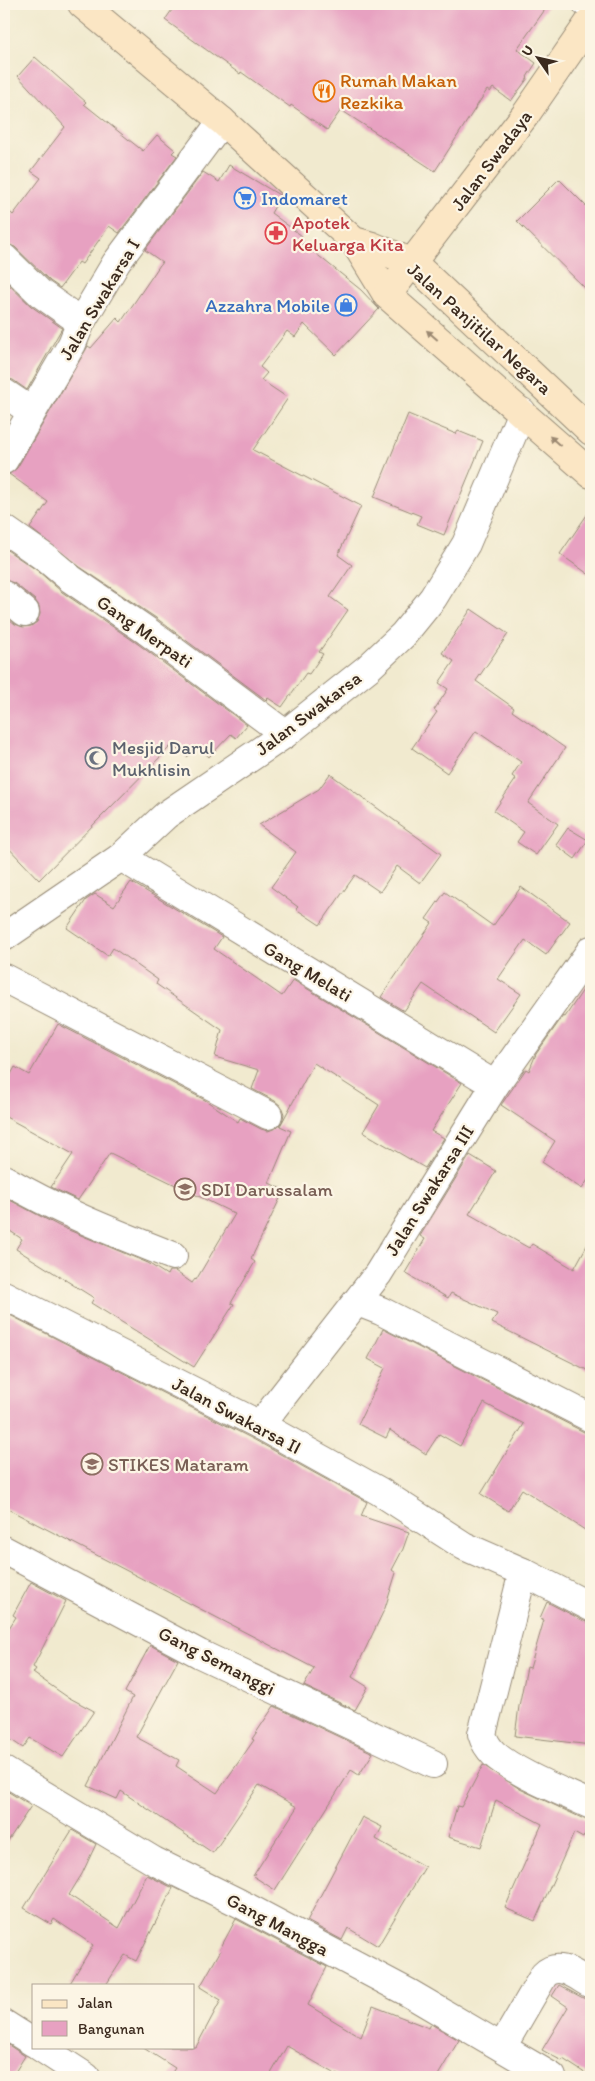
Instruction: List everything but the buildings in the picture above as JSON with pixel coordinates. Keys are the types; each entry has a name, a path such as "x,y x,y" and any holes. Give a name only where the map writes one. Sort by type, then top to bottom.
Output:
{"main road":[{"name":"Jalan Panjitilar Negara","path":"84,5 222,121 354,241 372,246 413,263 591,431"},
{"name":"Jalan Swadaya","path":"387,295 526,114 591,20"},
{"path":"354,241 387,295 591,474"}],"street":[{"path":"587,4 591,7"},
{"name":"Jalan Swakarsa I","path":"4,460 72,344 81,322 116,263 222,121"},
{"path":"4,258 40,293 81,322"},
{"path":"4,393 32,411"},
{"name":"Jalan Swakarsa","path":"4,937 121,857 166,815 285,734 368,668 403,635 451,572 466,544 522,412"},
{"name":"Gang Merpati","path":"4,529 71,579 147,631 285,734"},
{"path":"4,595 25,612"},
{"name":"Gang Melati","path":"121,857 495,1085"},
{"name":"Jalan Swakarsa III","path":"260,1425 378,1274 495,1085 591,950"},
{"path":"4,978 268,1115"},
{"path":"4,1179 28,1194 86,1222 173,1256"},
{"name":"Jalan Swakarsa II","path":"4,1295 260,1425 380,1491 464,1546 523,1572 591,1607"},
{"path":"358,1302 381,1311 591,1418"},
{"name":"Gang Semanggi","path":"4,1550 200,1654 433,1764"},
{"path":"523,1572 482,1734 485,1743 493,1754 513,1767 591,1806"},
{"name":"Gang Mangga","path":"4,1770 154,1862 239,1903 409,1993 552,2077"},
{"path":"502,2047 544,1975 549,1970 561,1968 591,1984"},
{"path":"4,2024 32,2042"},
{"path":"42,2048 86,2077"}],"place":[{"name":"Rumah Makan Rezkika","path":"324,91"},
{"name":"Indomaret","path":"245,198"},
{"name":"Apotek Keluarga Kita","path":"276,233"},
{"name":"Azzahra Mobile","path":"346,305"},
{"name":"Mesjid Darul Mukhlisin","path":"96,758"},
{"name":"SDI Darussalam","path":"185,1189"},
{"name":"STIKES Mataram","path":"92,1464"}]}
